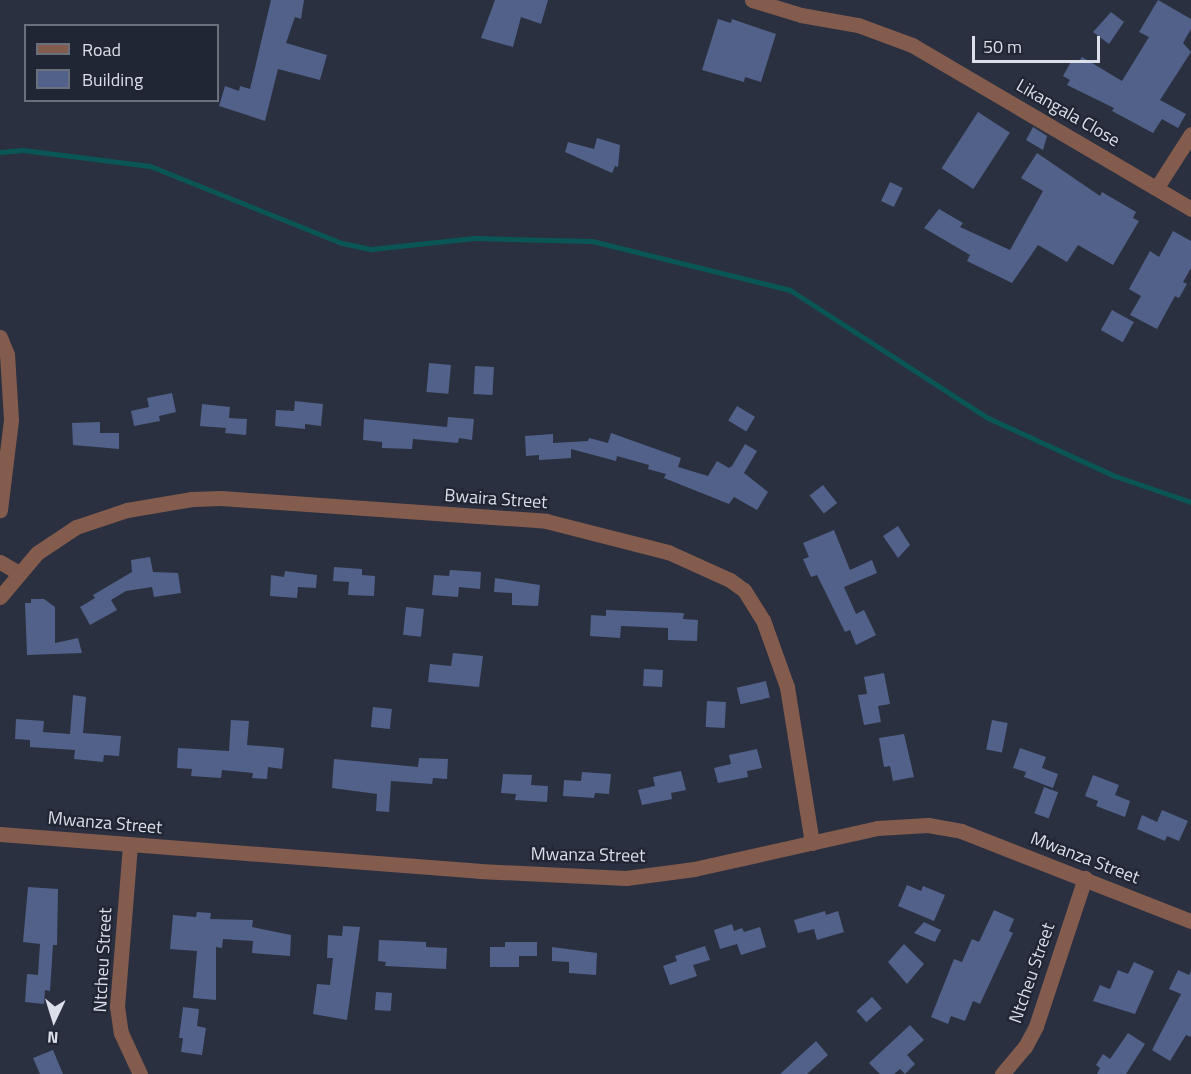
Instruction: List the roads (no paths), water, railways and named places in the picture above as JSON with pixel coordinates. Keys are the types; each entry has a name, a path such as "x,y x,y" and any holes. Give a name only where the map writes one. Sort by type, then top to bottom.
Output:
{"street":[{"name":"Likangala Close","path":"752,0 801,15 858,25 912,45 1191,209"},
{"path":"1157,188 1191,134"},
{"path":"0,336 10,380 0,510"},
{"name":"Bwaira Street","path":"0,597 17,572 56,538 98,518 160,503 221,498 546,520 668,552 730,580 744,590 763,620 787,687 812,843"},
{"path":"0,562 17,572"},
{"name":"Mwanza Street","path":"0,834 479,872 626,878 694,870 898,825 945,827 1085,878 1191,921"},
{"name":"Ntcheu Street","path":"130,845 117,1006 121,1033 140,1074"},
{"name":"Ntcheu Street","path":"1002,1074 1025,1047 1036,1026 1085,878"}],"waterway":[{"path":"0,152 23,150 150,166 342,243 371,249 474,238 592,241 790,290 986,417 1115,476 1191,502"}]}
